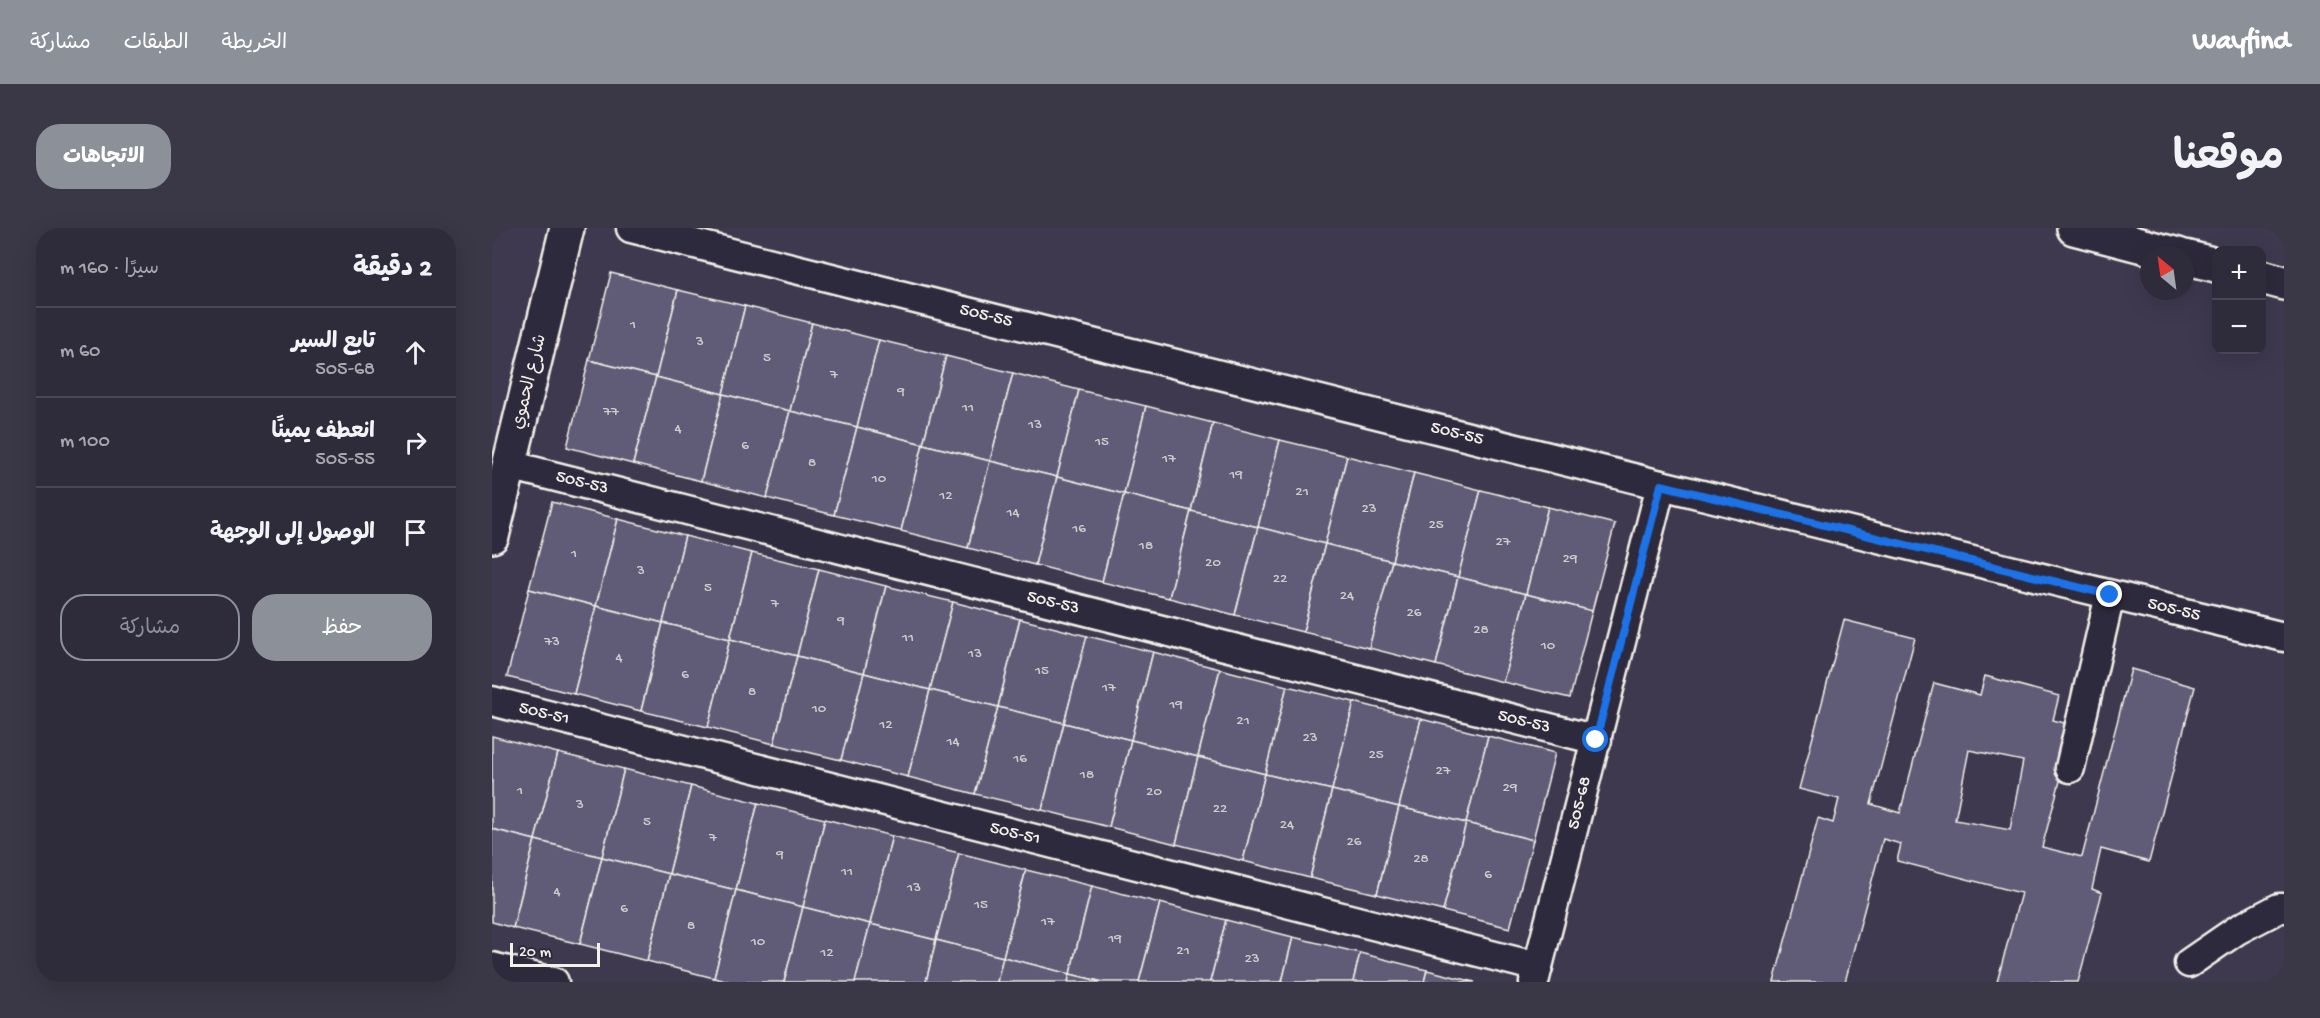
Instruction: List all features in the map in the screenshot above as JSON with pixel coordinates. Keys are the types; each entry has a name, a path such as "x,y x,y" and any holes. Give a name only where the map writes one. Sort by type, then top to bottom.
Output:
{"main road":[{"name":"شارع الحموي","path":"492,536 567,228"},
{"path":"2074,228 2145,246"},
{"path":"2194,259 2212,264"},
{"path":"2266,278 2284,283"}],"street":[{"name":"505-55","path":"632,228 1661,485 2284,637"},
{"name":"505-53","path":"509,465 1596,740"},
{"name":"505-68","path":"1536,974 1661,485"},
{"path":"2070,768 2110,595"},
{"name":"505-51","path":"492,701 1536,974"},
{"path":"2189,963 2237,930 2279,908 2284,908"},
{"path":"492,967 554,982"}],"building":[{"path":"611,273 678,290 656,377 589,360"},
{"path":"678,290 745,306 723,394 656,377"},
{"path":"745,306 812,323 790,411 723,394"},
{"path":"812,323 879,340 857,427 790,411"},
{"path":"879,340 946,356 923,444 857,427"},
{"path":"946,356 1013,373 990,461 923,444"},
{"path":"589,360 656,377 633,464 567,447"},
{"path":"1013,373 1079,390 1057,477 990,461"},
{"path":"656,377 723,394 701,481 633,464"},
{"path":"1079,390 1146,406 1124,494 1057,477"},
{"path":"723,394 790,411 767,498 701,481"},
{"path":"1146,406 1213,423 1191,511 1124,494"},
{"path":"790,411 857,427 834,515 767,498"},
{"path":"1213,423 1280,440 1258,527 1191,511"},
{"path":"857,427 923,444 901,531 834,515"},
{"path":"1280,440 1347,456 1325,544 1258,527"},
{"path":"923,444 990,461 968,548 901,531"},
{"path":"1347,456 1414,473 1392,561 1325,544"},
{"path":"990,461 1057,477 1035,565 968,548"},
{"path":"1414,473 1481,490 1458,577 1392,561"},
{"path":"1057,477 1124,494 1102,582 1035,565"},
{"path":"1481,490 1548,507 1526,594 1458,577"},
{"path":"1124,494 1191,511 1169,598 1102,582"},
{"path":"552,502 618,519 596,606 529,589"},
{"path":"1548,507 1615,524 1592,611 1526,594"},
{"path":"1191,511 1258,527 1235,615 1169,598"},
{"path":"618,519 685,536 663,623 596,606"},
{"path":"1258,527 1325,544 1303,632 1235,615"},
{"path":"685,536 752,553 730,639 663,623"},
{"path":"1325,544 1392,561 1369,648 1303,632"},
{"path":"752,553 819,569 797,656 730,639"},
{"path":"1392,561 1458,577 1436,665 1369,648"},
{"path":"819,569 886,586 864,673 797,656"},
{"path":"1458,577 1526,594 1503,682 1436,665"},
{"path":"886,586 953,602 930,690 864,673"},
{"path":"529,589 596,606 574,694 507,677"},
{"path":"1526,594 1592,611 1570,698 1503,682"},
{"path":"953,602 1020,619 998,707 930,690"},
{"path":"596,606 663,623 641,711 574,694"},
{"path":"1020,619 1087,636 1064,723 998,707"},
{"path":"1844,620 1915,638 1871,804 1900,813 1934,683 1980,695 1985,676 2059,696 2053,720 2075,726 2042,847 2082,857 2131,669 2195,687 2149,862 2101,849 2092,889 2102,893 2078,982 1997,982 2021,893 1897,861 1901,844 1883,839 1845,982 1774,982 1818,818 1833,823 1839,799 1799,789","holes":["1969,750 2023,761 2010,830 1955,820"]},
{"path":"663,623 730,639 708,727 641,711"},
{"path":"1087,636 1153,652 1131,740 1064,723"},
{"path":"730,639 797,656 774,744 708,727"},
{"path":"1153,652 1220,669 1198,757 1131,740"},
{"path":"797,656 864,673 841,760 774,744"},
{"path":"1220,669 1287,686 1265,774 1198,757"},
{"path":"864,673 930,690 908,777 841,760"},
{"path":"1287,686 1354,702 1332,790 1265,774"},
{"path":"930,690 998,707 975,794 908,777"},
{"path":"1354,702 1421,719 1399,807 1332,790"},
{"path":"998,707 1064,723 1042,810 975,794"},
{"path":"1421,719 1488,736 1466,823 1399,807"},
{"path":"1064,723 1131,740 1109,827 1042,810"},
{"path":"492,736 558,753 535,840 492,829"},
{"path":"1488,736 1555,753 1533,840 1466,823"},
{"path":"1131,740 1198,757 1176,844 1109,827"},
{"path":"558,753 624,769 602,857 535,840"},
{"path":"1198,757 1265,774 1243,861 1176,844"},
{"path":"624,769 691,786 669,874 602,857"},
{"path":"1265,774 1332,790 1310,878 1243,861"},
{"path":"691,786 758,803 736,890 669,874"},
{"path":"1332,790 1399,807 1377,894 1310,878"},
{"path":"758,803 825,819 803,907 736,890"},
{"path":"1399,807 1466,823 1443,911 1377,894"},
{"path":"825,819 892,836 870,924 803,907"},
{"path":"1466,823 1533,840 1510,928 1443,911"},
{"path":"492,829 535,840 513,928 492,922"},
{"path":"892,836 959,853 936,940 870,924"},
{"path":"535,840 602,857 580,944 513,928"},
{"path":"959,853 1026,870 1003,957 936,940"},
{"path":"602,857 669,874 647,961 580,944"},
{"path":"1026,870 1092,886 1070,974 1003,957"},
{"path":"669,874 736,890 714,978 647,961"},
{"path":"1092,886 1160,903 1139,982 1103,982 1070,974"},
{"path":"736,890 803,907 784,982 731,982 714,978"},
{"path":"1160,903 1226,920 1210,982 1139,982"},
{"path":"803,907 870,924 855,982 784,982"},
{"path":"1226,920 1293,937 1282,982 1210,982"},
{"path":"870,924 936,940 926,982 855,982"},
{"path":"1293,937 1360,953 1353,982 1282,982"},
{"path":"936,940 1003,957 997,982 926,982"},
{"path":"1360,953 1427,970 1424,982 1353,982"},
{"path":"1003,957 1070,974 1068,982 997,982"},
{"path":"1427,970 1475,982 1424,982"},
{"path":"1070,974 1103,982 1068,982"}],"route":[{"path":"1596,740 1661,485 2110,595"}]}
